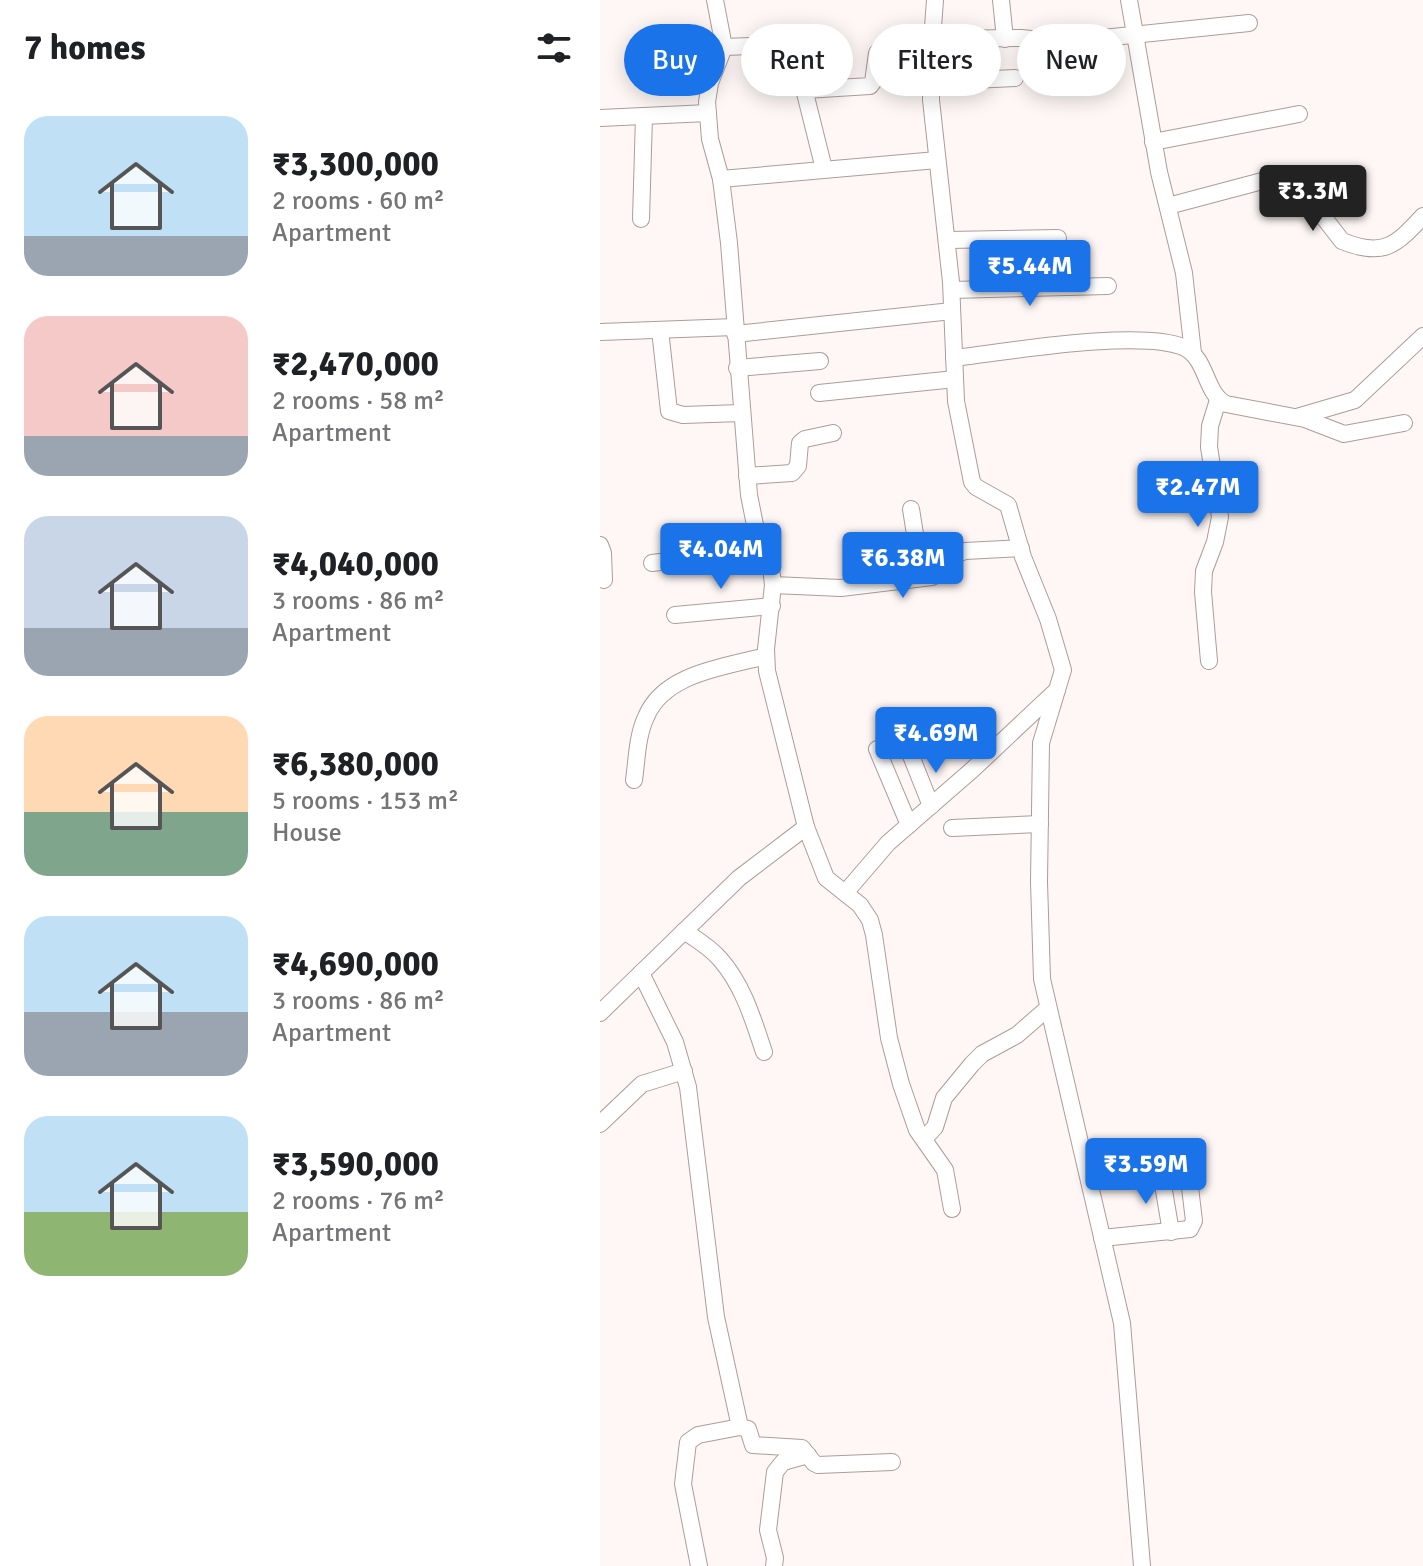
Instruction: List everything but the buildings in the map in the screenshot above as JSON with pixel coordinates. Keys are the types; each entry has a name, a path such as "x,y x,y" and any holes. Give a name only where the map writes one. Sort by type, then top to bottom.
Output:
{"street":[{"path":"715,0 720,24"},
{"path":"933,24 935,0"},
{"path":"1001,0 1005,39"},
{"path":"1129,0 1153,142 1184,273 1193,353"},
{"path":"1001,39 1064,42 1249,23"},
{"path":"1001,79 1015,78"},
{"path":"708,96 710,139 721,179 747,476 753,516 769,549 773,585 767,671 806,827 826,878 860,905 870,920 889,1038 910,1115 945,1170 952,1209"},
{"path":"806,96 824,169"},
{"path":"932,96 952,290 956,401 972,482 1008,505 1063,670 1041,743 1040,958 1048,1008 1068,1083 1124,1334 1142,1566"},
{"path":"600,118 708,113"},
{"path":"1153,142 1299,114"},
{"path":"641,219 644,116"},
{"path":"721,179 937,160"},
{"path":"1168,206 1266,180 1318,210 1342,241 1385,249 1423,216"},
{"path":"948,240 1058,238"},
{"path":"952,290 1108,286"},
{"path":"600,332 735,331 952,311"},
{"path":"660,330 669,411 683,415 741,413"},
{"path":"1295,418 1355,400 1423,336"},
{"path":"954,358 1128,341 1164,342 1193,353 1218,400 1210,426 1209,447 1220,517 1204,571 1203,592 1209,661"},
{"path":"737,368 820,361"},
{"path":"819,393 955,379"},
{"path":"1218,400 1253,411 1295,418 1344,434 1404,423"},
{"path":"747,476 796,471 800,443 833,433"},
{"path":"911,509 922,578"},
{"path":"600,545 604,580"},
{"path":"773,585 841,588 922,578 941,574 955,555 965,551 1021,548"},
{"path":"652,563 769,549"},
{"path":"675,615 772,606"},
{"path":"634,780 642,726 659,697 688,679 766,656"},
{"path":"845,893 888,843 1058,689"},
{"path":"902,733 931,806"},
{"path":"877,749 909,825"},
{"path":"952,828 1040,824"},
{"path":"600,1013 739,878 806,827"},
{"path":"684,931 711,950 727,968 749,1007 764,1052"},
{"path":"641,973 675,1042 684,1071 716,1317 740,1427"},
{"path":"924,1139 935,1127 944,1098 972,1064 982,1054 1017,1035 1048,1008"},
{"path":"600,1124 642,1084 684,1071"},
{"path":"1161,1173 1171,1232"},
{"path":"1102,1238 1190,1229 1194,1221 1189,1179"},
{"path":"699,1566 683,1484 688,1442 698,1435 740,1427 748,1429 753,1445 798,1447 818,1465 892,1462"},
{"path":"774,1566 768,1530 775,1472 783,1462 808,1455"}]}
